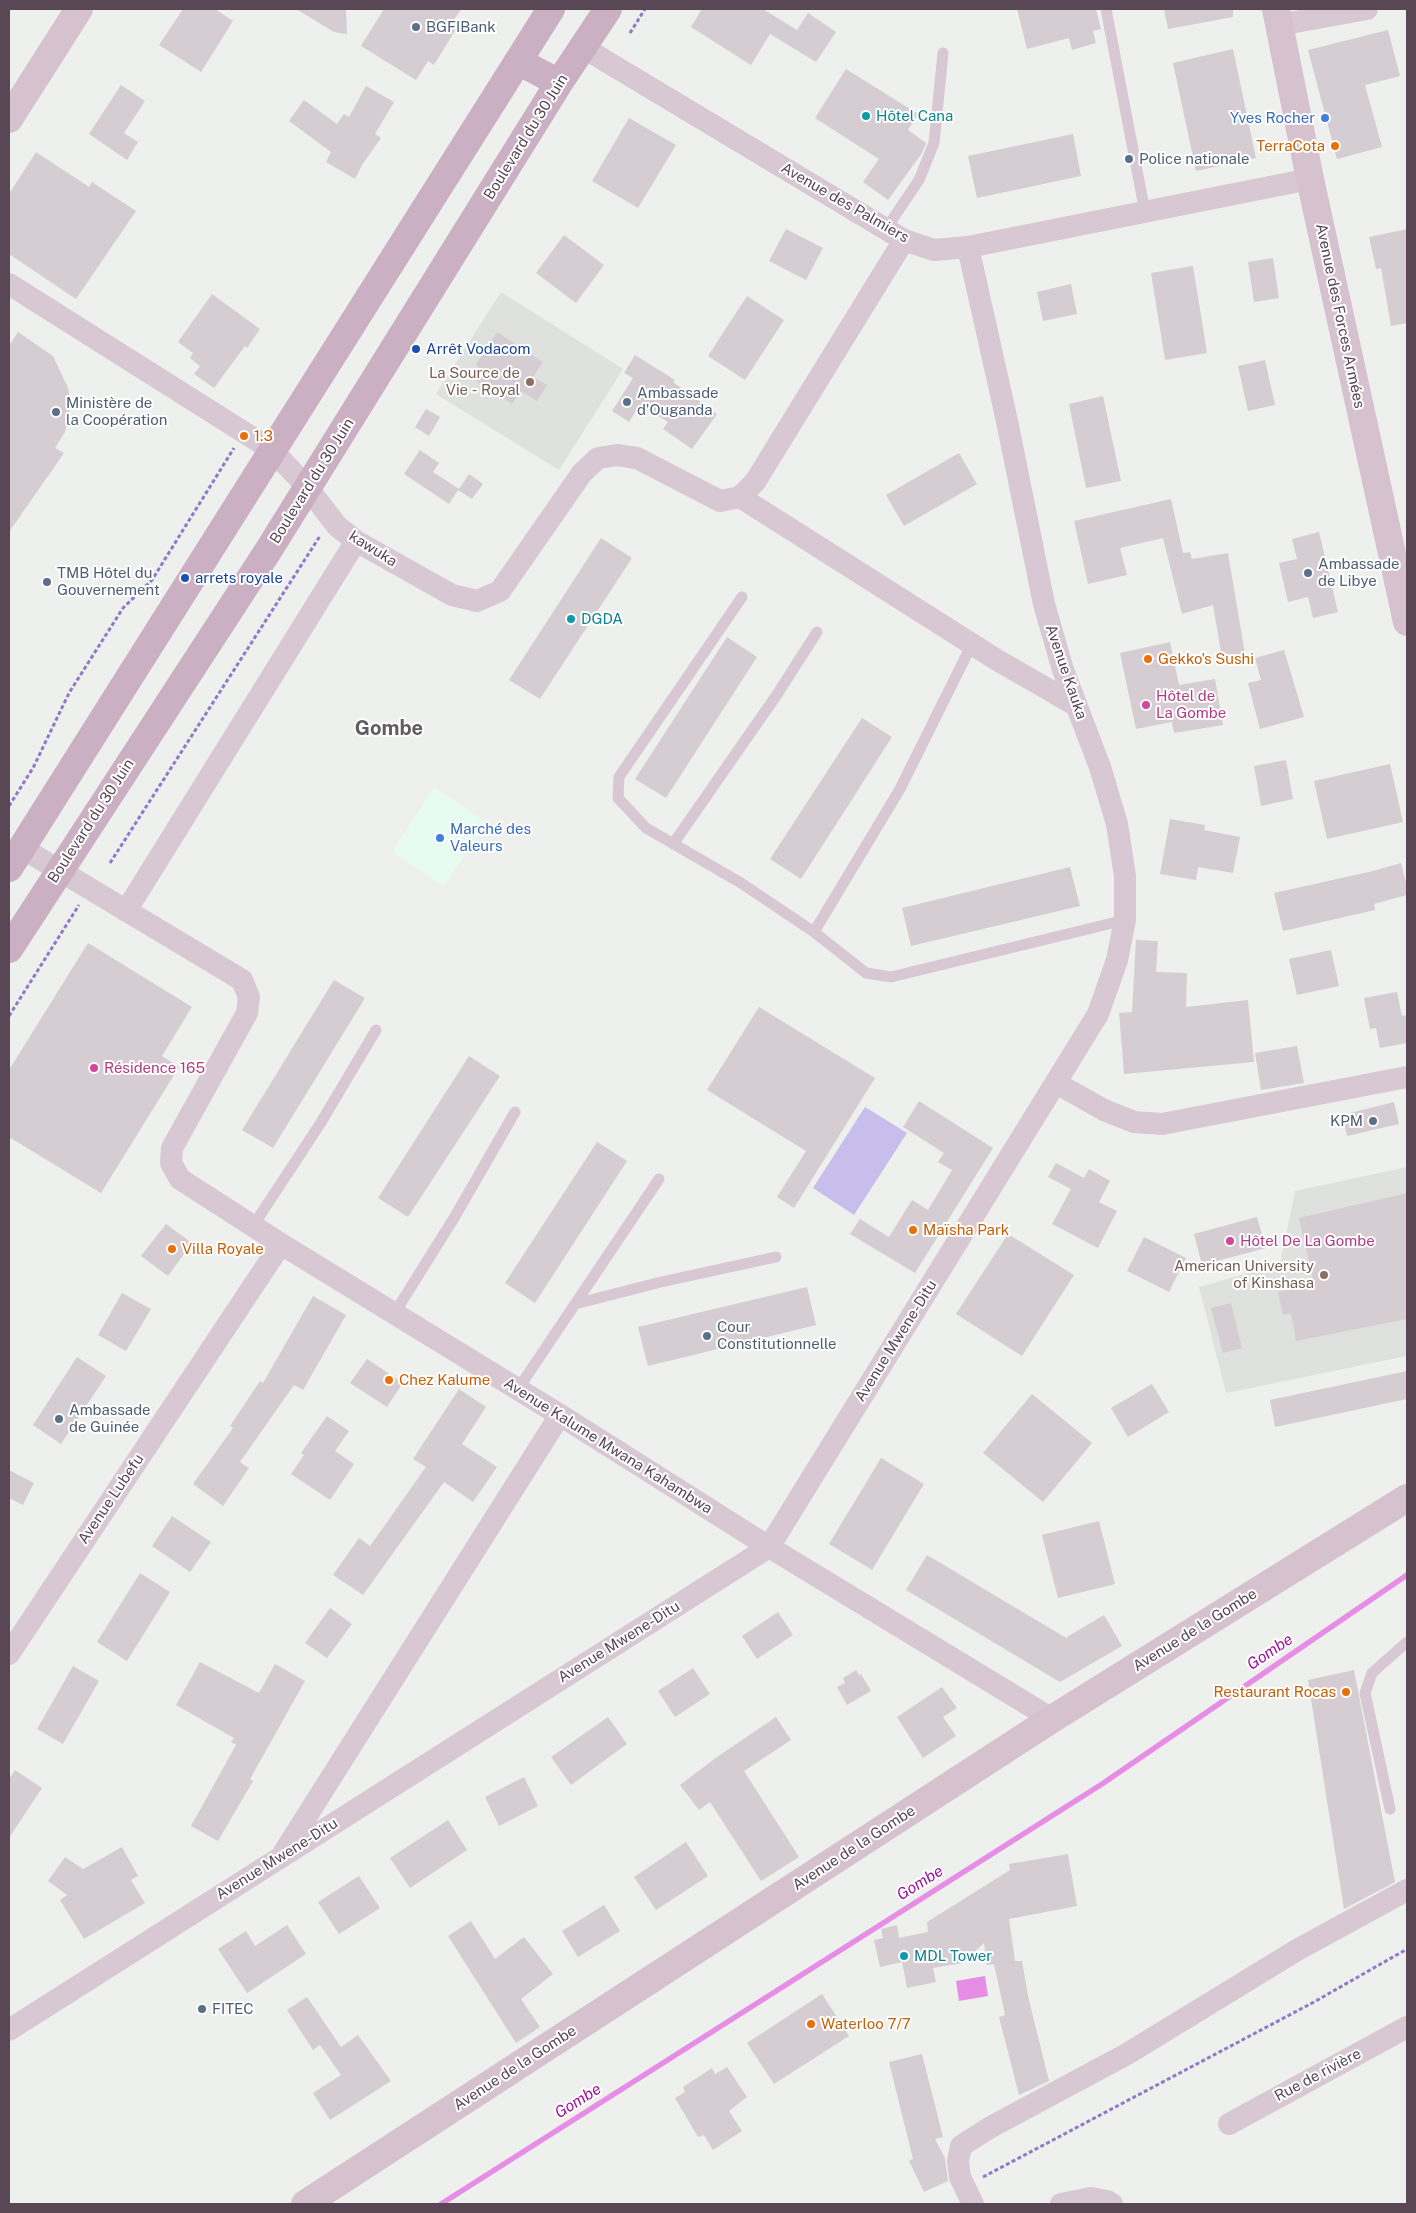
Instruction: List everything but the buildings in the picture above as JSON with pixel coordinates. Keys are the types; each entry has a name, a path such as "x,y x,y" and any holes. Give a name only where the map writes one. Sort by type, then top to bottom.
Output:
{"main road":[{"path":"15,858 551,9"},
{"name":"Boulevard du 30 Juin","path":"9,949 268,551 559,83 584,48 608,9"},
{"path":"518,61 559,83"}],"street":[{"path":"9,119 79,9"},
{"path":"1277,17 1367,9"},
{"name":"Avenue des Forces Armées","path":"1277,17 1310,180 1407,622"},
{"name":"Avenue des Palmiers","path":"584,48 895,235 934,250 968,247 1310,180"},
{"path":"895,235 755,482 740,498 972,644 1077,706"},
{"name":"Avenue Kauka","path":"968,247 1007,421 1044,604 1063,670 1100,766 1117,824 1125,876 1125,920 1117,960 1098,1014 1056,1083"},
{"name":"kawuka","path":"9,284 272,450 307,487 331,519 356,541 452,595 477,601 500,591 582,473 598,458 618,454 637,458 720,502 740,498"},
{"path":"126,911 356,541"},
{"name":"Avenue Kalume Mwana Kahambwa","path":"15,858 59,871 242,980 249,997 247,1012 172,1148 171,1163 180,1179 281,1244 560,1415 769,1547 1052,1719"},
{"path":"1056,1083 1112,1113 1134,1122 1162,1124 1407,1077"},
{"name":"Avenue Mwene-Ditu","path":"9,2030 769,1547 1056,1083"},
{"name":"Avenue Lubefu","path":"9,1654 281,1244"},
{"path":"281,1857 560,1415"},
{"name":"Avenue de la Gombe","path":"305,2204 1052,1719 1407,1498"},
{"path":"969,2196 960,2177 958,2161 962,2146 990,2128 1127,2054 1297,1950 1407,1890"},
{"name":"Rue de rivière","path":"1229,2124 1407,2027"},
{"path":"1061,2204 1091,2198 1108,2201 1112,2204"}],"lane":[{"path":"1106,9 1145,212"},
{"path":"895,235 934,142 943,53"},
{"path":"742,597 619,777 618,798 646,828 741,883 814,932 866,973 891,977 1125,920"},
{"path":"672,844 776,696 817,632"},
{"path":"814,932 900,789 972,644"},
{"path":"253,1226 320,1124 376,1030"},
{"path":"394,1314 454,1218 515,1112"},
{"path":"518,1389 659,1179"},
{"path":"575,1304 661,1282 776,1257"},
{"path":"1390,1808 1365,1694 1372,1673 1407,1642"}],"path":[{"path":"630,33 645,9"},
{"path":"9,806 33,768 69,693 123,608 152,580 244,432"},
{"path":"110,863 331,519"},
{"path":"9,1016 80,903"},
{"path":"969,2196 1407,1949"}],"shaded area":[{"name":"La Source de Vie - Royal","path":"501,292 623,369 559,470 436,394"},
{"name":"Marché des Valeurs","path":"434,787 487,823 444,886 392,852"},
{"path":"865,1107 907,1133 854,1215 813,1188"},
{"name":"American University of Kinshasa","path":"1407,1167 1407,1356 1226,1393 1199,1287 1280,1264 1295,1191"},
{"path":"985,1976 988,1996 959,2001 956,1981"}],"waterway":[{"name":"Gombe","path":"441,2204 1102,1784 1407,1575"}],"place":[{"name":"BGFIBank","path":"416,27"},
{"name":"Hôtel Cana","path":"866,116"},
{"name":"Yves Rocher","path":"1325,118"},
{"name":"TerraCota","path":"1335,146"},
{"name":"Police nationale","path":"1129,159"},
{"name":"Arrêt Vodacom","path":"416,349"},
{"name":"La Source de Vie - Royal","path":"530,382"},
{"name":"Ambassade d'Ouganda","path":"627,402"},
{"name":"Ministère de la Coopération","path":"56,412"},
{"name":"1.3","path":"244,436"},
{"name":"Ambassade de Libye","path":"1308,573"},
{"name":"arrets royale","path":"185,578"},
{"name":"TMB Hôtel du Gouvernement","path":"47,582"},
{"name":"DGDA","path":"571,619"},
{"name":"Gekko's Sushi","path":"1148,659"},
{"name":"Hôtel de La Gombe","path":"1146,705"},
{"name":"Marché des Valeurs","path":"440,838"},
{"name":"Résidence 165","path":"94,1068"},
{"name":"KPM","path":"1373,1121"},
{"name":"Maïsha Park","path":"913,1230"},
{"name":"Hôtel De La Gombe","path":"1230,1241"},
{"name":"Villa Royale","path":"172,1249"},
{"name":"American University of Kinshasa","path":"1324,1275"},
{"name":"Cour Constitutionnelle","path":"707,1336"},
{"name":"Chez Kalume","path":"389,1380"},
{"name":"Ambassade de Guinée","path":"59,1419"},
{"name":"Restaurant Rocas","path":"1346,1692"},
{"name":"MDL Tower","path":"904,1956"},
{"name":"FITEC","path":"202,2009"},
{"name":"Waterloo 7/7","path":"811,2024"}],"district":[{"name":"Gombe","path":"389,729"}]}
